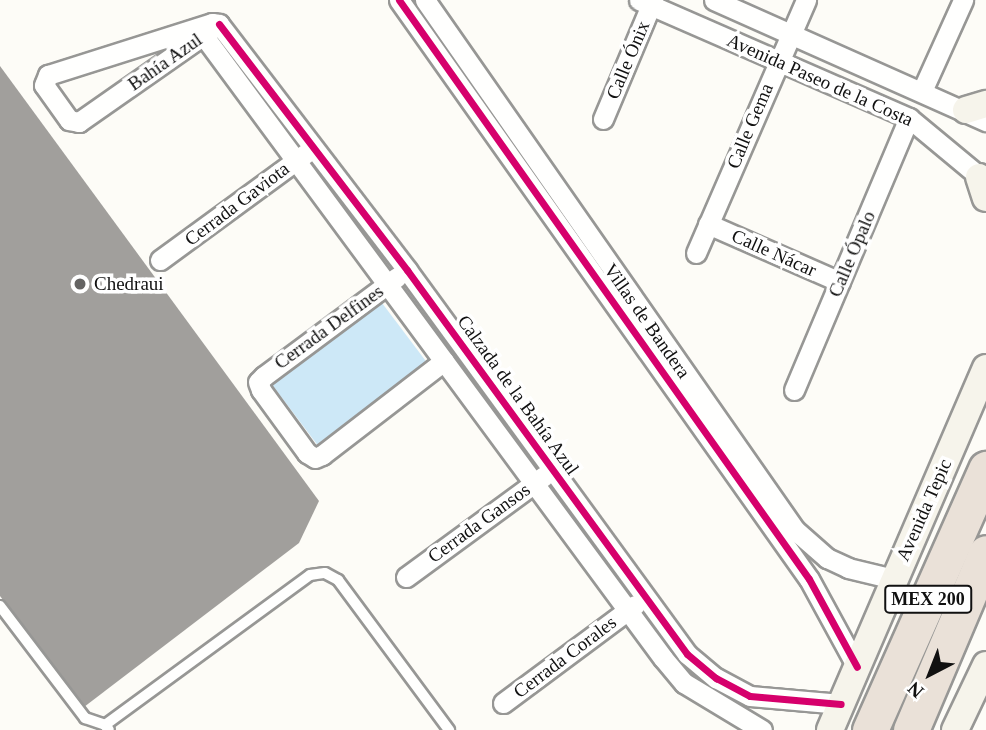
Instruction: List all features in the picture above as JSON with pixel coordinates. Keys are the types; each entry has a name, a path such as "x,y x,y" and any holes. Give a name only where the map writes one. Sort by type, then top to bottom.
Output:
{"highway":[{"name":"MEX 200","path":"870,730 986,469"},
{"name":"MEX 200","path":"911,730 986,552"}],"main road":[{"name":"Avenida Tepic","path":"830,730 986,368"},
{"path":"955,730 986,665"}],"street":[{"name":"Villas de Bandera","path":"399,0 549,192 795,530 827,558 848,568 894,579"},
{"name":"Villas de Bandera","path":"425,0 549,192 809,579 857,667"},
{"name":"Avenida Paseo de la Costa","path":"714,0 922,91 979,112"},
{"name":"Calle Gema","path":"696,253 806,0"},
{"path":"922,91 963,0"},
{"name":"Avenida Paseo de la Costa","path":"648,2 909,118 984,186"},
{"name":"Calle Ónix","path":"603,119 648,2"},
{"name":"Bahía Azul","path":"206,29 79,122 68,120 44,85 48,75 206,29"},
{"name":"Calzada de la Bahía Azul","path":"206,29 314,146 687,654 716,678 750,696 841,704"},
{"name":"Calzada de la Bahía Azul","path":"206,29 296,160 626,612 684,683 712,702 742,715 762,730"},
{"name":"Calle Ópalo","path":"794,390 909,118"},
{"name":"Cerrada Gaviota","path":"160,260 314,146"},
{"name":"Calle Nácar","path":"708,224 840,282"},
{"name":"Cerrada Delfines","path":"407,270 258,382 307,453 315,458 444,360"},
{"name":"Cerrada Gansos","path":"406,577 553,470"},
{"path":"809,579 827,558"},
{"name":"Cerrada Corales","path":"503,703 645,598"},
{"path":"742,715 750,696"}],"lane":[{"path":"0,606 86,718 107,727 310,575 325,573 338,580 449,730"}],"water":[{"path":"379,299 427,362 317,445 270,381"}],"building":[{"name":"Chedraui","path":"0,66 319,501 299,543 84,707 0,596"}],"cycle path":[{"path":"399,0 809,579 857,667"},
{"path":"219,24 407,270 687,654 716,678 750,696 841,704"}],"place":[{"name":"Chedraui","path":"80,284"}]}
